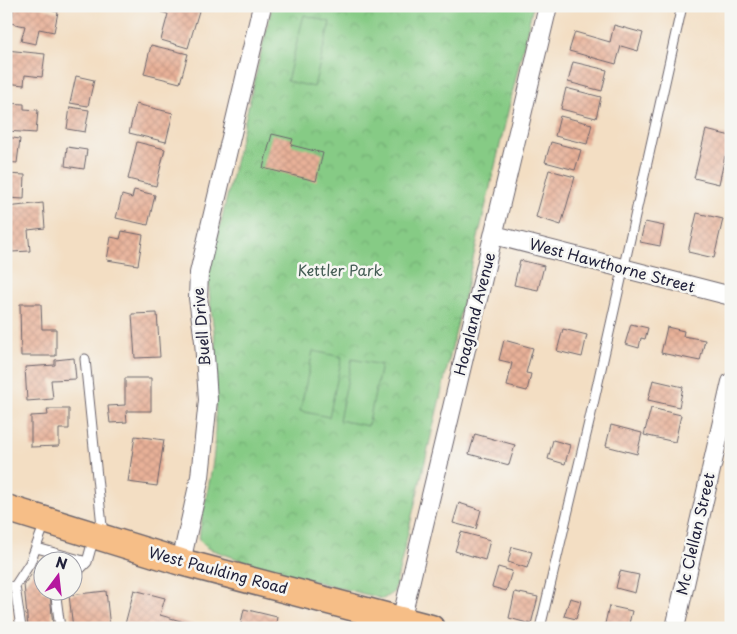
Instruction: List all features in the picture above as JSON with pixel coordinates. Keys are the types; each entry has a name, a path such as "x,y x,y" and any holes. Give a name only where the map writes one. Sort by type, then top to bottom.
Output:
{"main road":[{"name":"West Paulding Road","path":"6,508 181,562 400,624 429,628"}],"street":[{"name":"Buell Drive","path":"181,562 200,476 208,400 204,341 198,298 198,273 262,6"},
{"name":"Hoagland Avenue","path":"400,624 548,6"},
{"name":"West Hawthorne Street","path":"494,235 731,296"},
{"name":"Mc Clellan Street","path":"675,628 731,382"}],"lane":[{"path":"540,628 590,418 682,6"},
{"path":"82,567 87,562 99,537 85,359"},
{"path":"21,628 23,617 21,598 11,587 34,565 46,520"},
{"path":"37,548 87,562"},
{"path":"56,602 55,615 60,628"}],"green space":[{"name":"Kettler Park","path":"272,6 533,6 394,592 383,599 260,567 207,548 199,540 215,438 216,350 210,302 209,273"},
{"path":"304,15 330,22 314,87 287,81"},
{"path":"313,351 342,357 329,417 300,411"},
{"path":"352,359 381,365 368,426 339,420"}],"building":[{"path":"14,6 34,6 58,12 54,32 39,29 36,44 21,41 25,26 10,23"},
{"path":"163,6 184,6 199,11 188,48 161,40 168,14 161,12"},
{"path":"614,25 643,33 638,51 621,46 616,64 569,51 575,32 610,42"},
{"path":"151,45 188,54 180,83 144,74"},
{"path":"6,50 45,54 42,77 25,75 24,85 6,83"},
{"path":"573,62 607,70 602,91 568,82"},
{"path":"76,76 94,80 88,106 70,103"},
{"path":"566,88 601,97 596,118 561,109"},
{"path":"6,103 24,104 24,109 38,110 36,133 6,131"},
{"path":"136,104 173,113 166,142 129,133"},
{"path":"70,107 89,110 85,132 67,129"},
{"path":"560,116 592,124 587,144 555,136"},
{"path":"706,130 731,136 731,158 725,156 719,184 694,178"},
{"path":"272,134 293,139 291,145 323,153 316,181 263,168"},
{"path":"6,137 20,139 17,163 6,162"},
{"path":"137,142 165,149 156,186 128,179"},
{"path":"551,142 581,150 575,170 545,162"},
{"path":"67,147 87,150 84,169 65,166"},
{"path":"549,170 575,177 561,225 536,217"},
{"path":"6,174 25,175 24,199 6,198"},
{"path":"134,190 155,195 148,225 116,218 122,195 132,198"},
{"path":"43,203 45,228 28,230 30,251 12,252 7,207"},
{"path":"697,213 723,219 714,258 688,252"},
{"path":"645,222 664,226 660,246 640,242"},
{"path":"122,231 143,235 138,265 107,260 111,237 120,239"},
{"path":"520,260 544,266 538,290 514,285"},
{"path":"20,304 41,304 42,329 56,329 56,356 21,356"},
{"path":"157,313 160,357 135,358 132,314"},
{"path":"631,324 648,328 645,339 641,338 639,348 625,344"},
{"path":"667,327 684,331 683,336 705,340 700,361 661,353"},
{"path":"563,329 587,335 582,357 557,351"},
{"path":"504,340 533,348 526,373 531,374 527,391 507,386 512,363 499,360"},
{"path":"74,358 76,379 51,380 53,399 27,401 25,367 55,365 55,360"},
{"path":"125,378 151,378 151,411 126,411 127,422 110,423 108,406 125,405"},
{"path":"653,380 683,387 679,407 648,400"},
{"path":"651,408 681,415 675,442 644,435"},
{"path":"47,409 69,409 69,429 59,429 59,446 31,447 31,416 48,415"},
{"path":"611,425 642,433 637,454 606,446"},
{"path":"475,434 515,445 509,465 469,454"},
{"path":"135,436 164,440 157,486 128,482"},
{"path":"553,440 570,445 565,464 548,459"},
{"path":"459,503 481,510 476,529 453,523"},
{"path":"461,532 490,540 485,560 455,551"},
{"path":"512,547 532,552 527,568 508,562"},
{"path":"498,567 512,571 506,591 492,587"},
{"path":"620,571 639,575 635,593 616,588"},
{"path":"32,574 32,602 51,602 53,628 28,628 24,584"},
{"path":"134,590 165,598 160,615 205,628 124,628"},
{"path":"106,591 110,628 73,628 70,602 82,602 82,594"},
{"path":"515,592 538,597 531,624 509,618"},
{"path":"570,598 581,601 576,619 564,616"},
{"path":"609,606 632,611 628,628 604,628"},
{"path":"244,609 277,617 275,628 240,628"}]}
